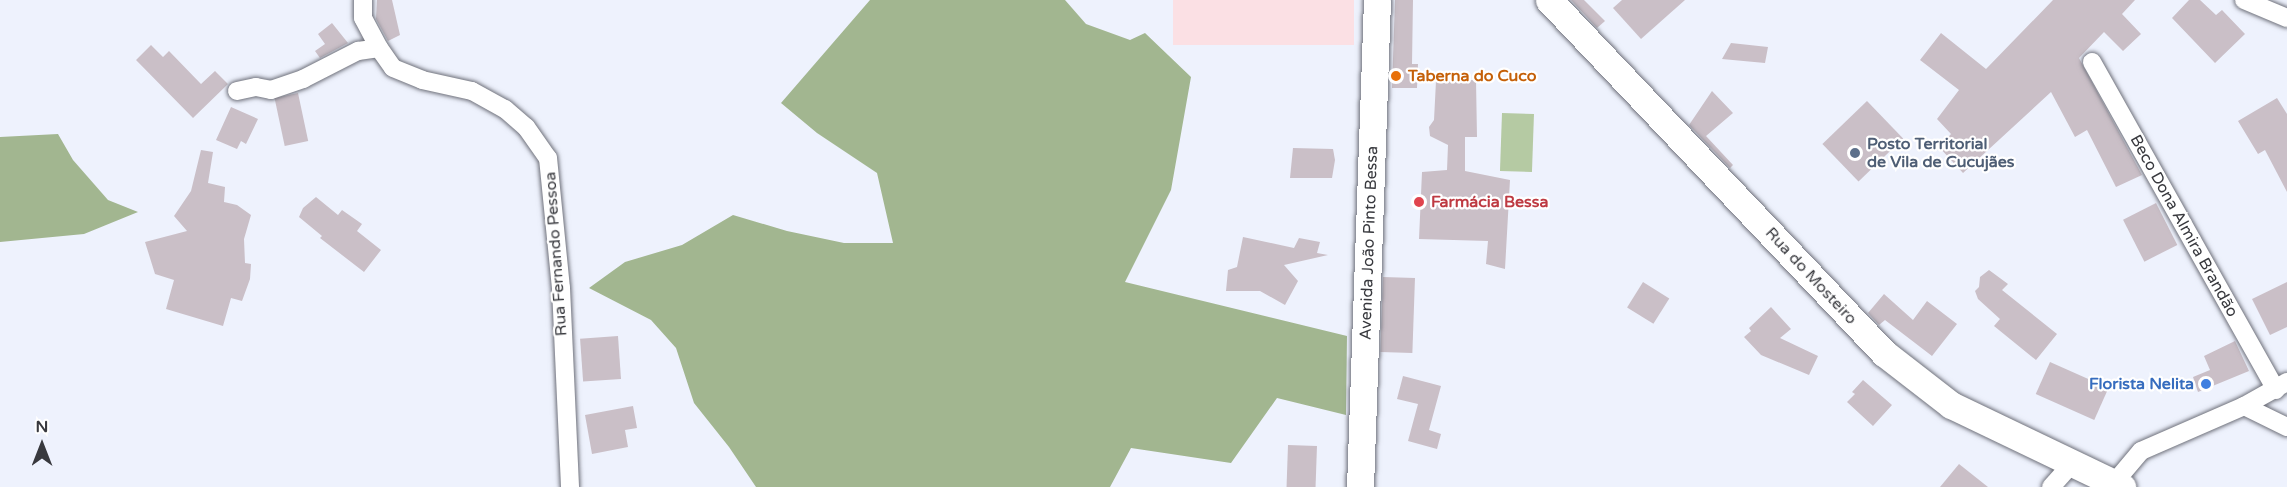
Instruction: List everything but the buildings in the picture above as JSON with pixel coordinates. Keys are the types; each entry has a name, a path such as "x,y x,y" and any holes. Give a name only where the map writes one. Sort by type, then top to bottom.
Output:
{"main road":[{"name":"Avenida João Pinto Bessa","path":"1360,487 1377,0"},
{"name":"Rua do Mosteiro","path":"1549,0 1884,353 1951,405 2118,485"}],"street":[{"name":"Rua Fernando Pessoa","path":"363,0 363,18 393,68 422,80 472,91 505,109 526,127 548,158 561,288 570,487"},
{"path":"2244,0 2287,18"},
{"path":"237,92 256,87 271,90 303,79 358,51 379,48"},
{"name":"Beco Dona Almira Brandão","path":"2092,62 2282,386"},
{"path":"2118,485 2141,451 2244,406 2282,386"},
{"path":"2244,406 2287,427"},
{"path":"2051,487 2072,464"}],"shaded area":[{"path":"1173,0 1354,0 1354,45 1173,45"}],"green space":[{"path":"870,0 1065,0 1086,24 1130,40 1145,33 1191,77 1171,190 1125,282 1347,336 1346,415 1277,398 1231,463 1131,448 1110,487 756,487 729,447 694,403 676,348 651,320 589,288 625,262 682,245 733,215 787,231 844,243 893,243 877,173 817,133 781,103"},
{"path":"1502,113 1534,114 1532,172 1500,171"},
{"path":"58,134 73,160 108,200 138,212 84,234 0,242 0,137"}],"place":[{"name":"Taberna do Cuco","path":"1396,76"},
{"name":"Posto Territorial de Vila de Cucujães","path":"1855,153"},
{"name":"Farmácia Bessa","path":"1419,202"},
{"name":"Florista Nelita","path":"2206,384"}]}
